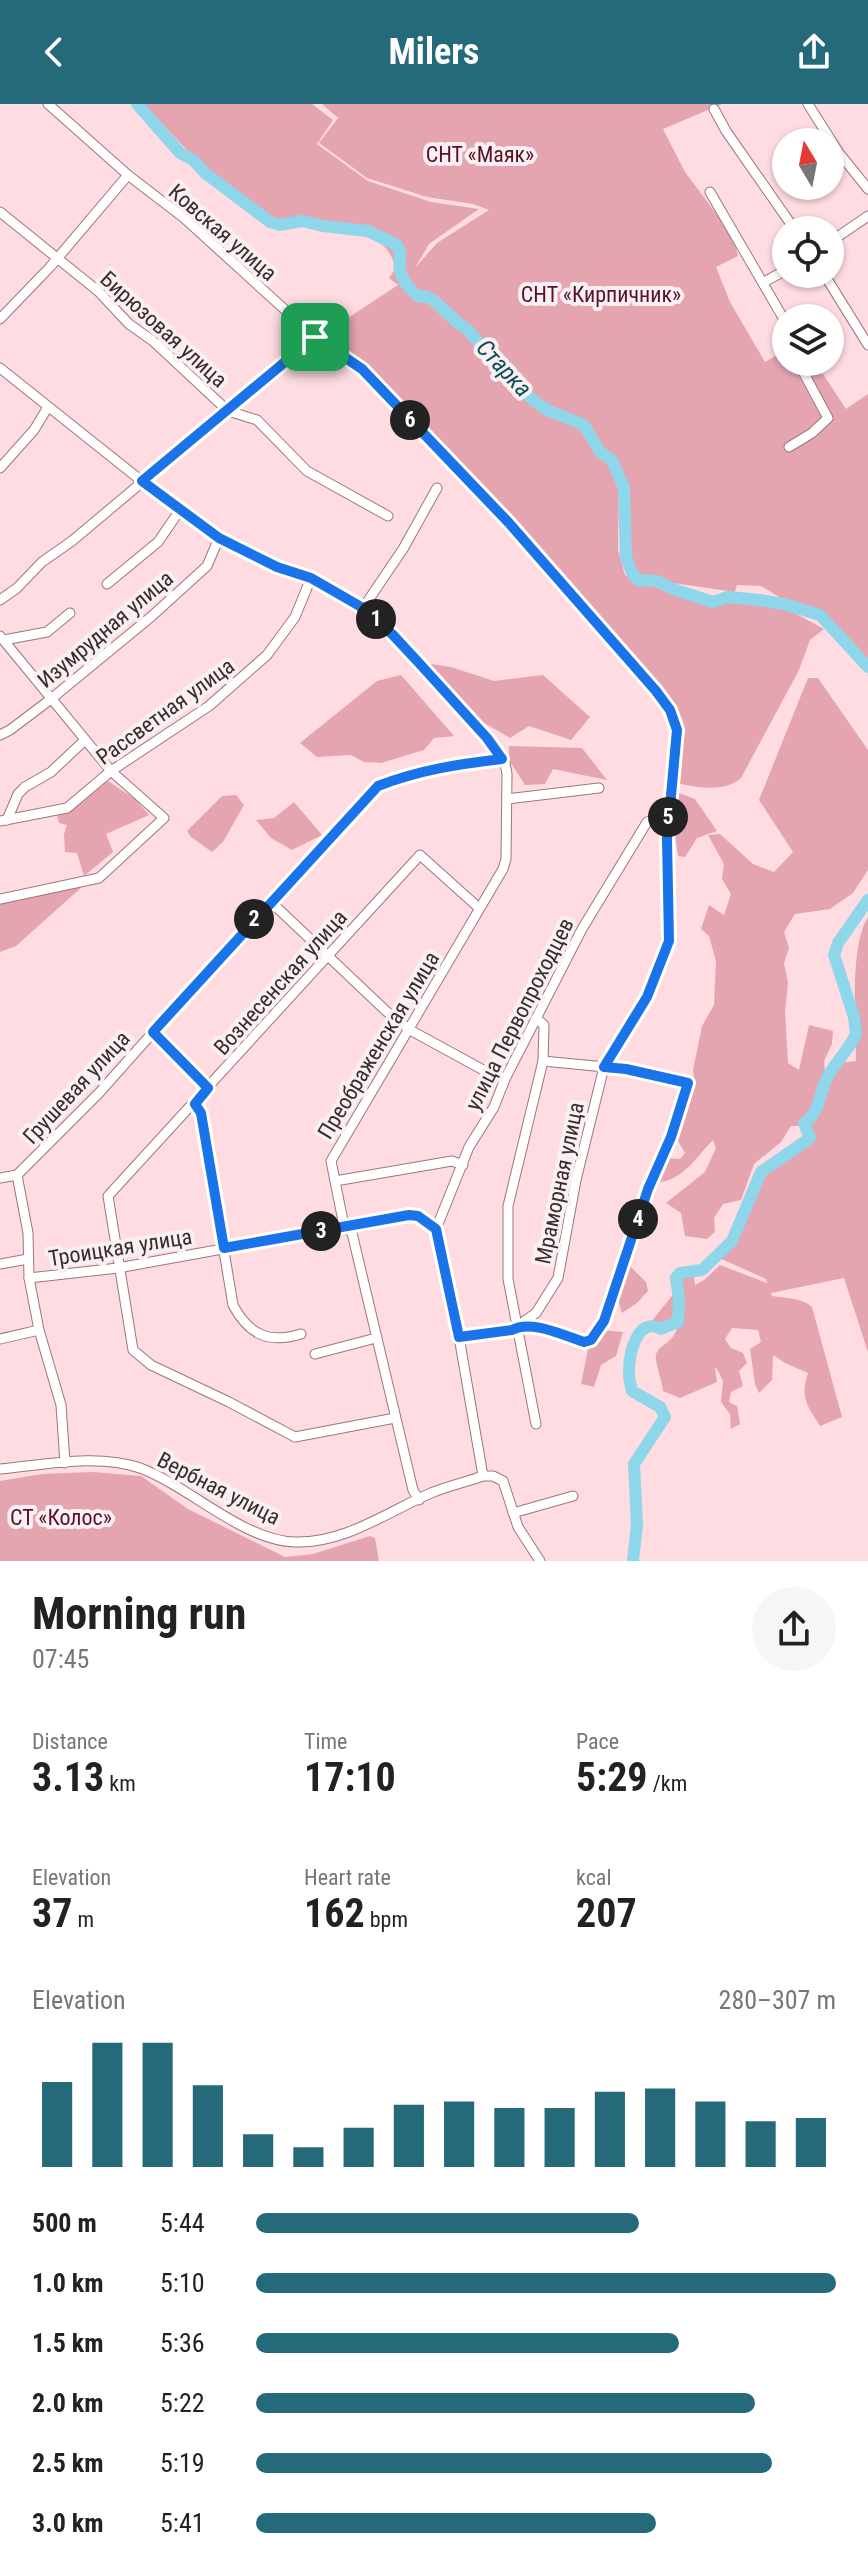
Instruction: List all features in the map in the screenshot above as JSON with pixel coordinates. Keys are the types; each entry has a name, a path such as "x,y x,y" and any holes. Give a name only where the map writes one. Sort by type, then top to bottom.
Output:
{"street":[{"name":"Ковская улица","path":"48,104 128,175 184,218 315,337 362,369 509,523 670,710 677,730 668,813 669,941"},
{"path":"808,104 839,153 868,189"},
{"path":"714,109 785,216"},
{"path":"0,319 57,259 128,175"},
{"path":"710,192 774,304"},
{"name":"Бирюзовая улица","path":"0,212 98,291 129,324 153,341 228,411 257,420 307,471 388,516"},
{"path":"844,232 868,216"},
{"path":"764,282 772,278"},
{"path":"833,288 868,345"},
{"path":"0,600 315,337"},
{"path":"0,368 219,538 245,552 311,578 363,608 419,663 502,759"},
{"path":"789,447 812,433 828,418 806,376"},
{"path":"0,468 34,430 48,407"},
{"path":"363,608 403,549 437,488"},
{"path":"107,584 158,542 180,510"},
{"name":"Изумрудная улица","path":"0,735 51,699 152,616 207,566 219,538"},
{"name":"Рассветная улица","path":"4,820 67,808 111,771 209,706 267,655 295,617 311,578"},
{"path":"2,638 47,632 70,613"},
{"path":"0,899 99,878 164,818 111,771 2,638"},
{"path":"4,820 25,787 51,772 85,740"},
{"name":"Преображенская улица","path":"419,1500 413,1490 352,1233 344,1226 331,1161 503,869 506,859 507,774 502,759"},
{"name":"Грушевая улица","path":"0,1178 17,1175 99,1093 270,901 378,786 412,773 443,766 502,759"},
{"path":"507,799 599,788"},
{"name":"улица Первопроходцев","path":"436,1229 469,1147 494,1107 505,1079 582,929 647,822 668,813"},
{"name":"Вознесенская улица","path":"395,1418 295,1437 151,1365 133,1350 108,1196 420,855 479,908"},
{"path":"270,901 410,1030 505,1079"},
{"name":"Мраморная улица","path":"517,1327 536,1313 558,1278 576,1180 604,1067 647,997 669,941"},
{"path":"536,1424 508,1279 508,1206 543,1061 544,1025 537,1019"},
{"path":"153,1032 208,1088"},
{"path":"459,1337 535,1327 584,1342 591,1340 600,1328 688,1083 626,1069 543,1061"},
{"path":"195,1104 201,1113 233,1305 241,1320 259,1335 284,1340 301,1334"},
{"path":"335,1181 452,1161 463,1165"},
{"path":"17,1175 28,1233 29,1278 39,1330 61,1405 65,1463"},
{"name":"Троицкая улица","path":"29,1278 118,1268 409,1215 418,1216 436,1229"},
{"path":"436,1229 459,1337 483,1476 493,1476 503,1481 523,1537 540,1561"},
{"path":"0,1264 28,1259"},
{"path":"0,1339 39,1330"},
{"path":"315,1354 376,1338"},
{"name":"Вербная улица","path":"0,1469 104,1462 139,1468 249,1529 268,1537 294,1542 333,1537 374,1522 431,1493 483,1476"},
{"path":"513,1513 573,1496"}],"green space":[{"path":"144,104 312,104 333,120 317,144 368,181 431,202 479,209 429,244 415,268 437,243 489,210 473,204 427,197 367,178 319,143 338,118 322,104 722,104 663,129 685,172 733,236 738,256 716,267 730,302 765,362 772,358 772,376 824,376 846,409 868,394 868,669 831,629 761,586 737,585 735,592 673,583 673,589 657,581 638,580 626,557 624,489 612,460 600,452 584,425 577,423 583,426 599,452 611,461 616,470 619,483 618,549 625,575 643,584 712,605 729,601 787,609 824,629 810,640 799,670 741,778 718,787 675,783 672,707 366,368 322,335 398,285 389,278 395,269 385,247 367,236 319,230 317,223 271,220 206,171"},
{"path":"425,663 451,667 494,681 543,675 590,717 571,740 529,726 510,738 479,720"},
{"path":"401,675 454,736 434,738 424,750 381,763 364,762 351,755 317,757 300,743 377,681"},
{"path":"808,678 818,678 868,750 868,870 853,893 830,909 795,914 784,932 789,948 784,963 788,983 785,1011 788,1063 799,1070 809,1025 833,1031 832,1044 824,1061 825,1072 815,1098 817,1104 798,1126 791,1126 781,1142 754,1164 741,1200 723,1204 714,1218 715,1232 707,1239 685,1236 681,1213 666,1203 705,1172 716,1148 713,1140 683,1172 660,1182 668,1158 680,1159 685,1153 678,1141 694,1077 702,1026 714,1005 716,961 709,936 701,929 709,905 724,915 731,894 722,879 724,864 708,835 720,834 753,864 774,872 793,852 759,800"},
{"path":"509,746 582,748 607,780 553,769 545,784 525,785 509,760"},
{"path":"108,781 135,799 149,815 106,834 113,852 84,876 77,853 65,852 67,825 59,823 57,815 71,811"},
{"path":"676,792 695,799 717,831 697,838 685,857 678,856 672,811"},
{"path":"236,795 244,805 223,842 212,852 187,831 222,796"},
{"path":"294,802 322,835 292,850 271,838 256,820 274,818"},
{"path":"83,886 16,946 0,952 0,903"},
{"path":"868,917 868,1352 844,1278 771,1293 772,1296 799,1300 812,1307 842,1417 820,1426 806,1401 808,1373 773,1355 772,1380 759,1393 750,1349 761,1342 758,1330 732,1328 725,1339 731,1348 743,1353 747,1363 739,1371 743,1386 731,1392 729,1402 737,1406 740,1424 731,1429 730,1414 721,1402 723,1381 717,1369 717,1382 680,1398 663,1391 656,1354 678,1328 681,1306 677,1285 681,1275 693,1272 695,1285 720,1265 767,1283 766,1279 717,1257 733,1244 761,1172 809,1138 804,1123 814,1114 832,1070 838,1063 856,1061 856,966 858,947"},
{"path":"630,1266 646,1282 648,1291 622,1313 616,1294"},
{"path":"675,1292 678,1321 661,1328 651,1322"},
{"path":"601,1330 623,1332 616,1356 601,1365 594,1387 581,1384 588,1349"},
{"name":"СТ «Колос»","path":"92,1472 141,1476 188,1509 285,1557 313,1554 370,1536 375,1538 379,1561 0,1561 0,1481 42,1474"}],"waterway":[{"name":"Старка","path":"137,104 180,153 270,222 280,225 302,221 368,231 397,245 401,274 413,292 419,297 433,300 467,329 522,384 528,396 547,410 584,425 600,452 612,460 624,488 626,557 638,580 657,581 713,602 728,597 760,600 820,615 868,667"},
{"name":"Старка","path":"633,1561 637,1524 634,1464 665,1417 660,1407 632,1391 629,1374 633,1347 640,1332 646,1328 653,1326 661,1329 678,1322 676,1278 680,1273 702,1270 732,1241 761,1172 810,1138 804,1123 814,1114 827,1078 856,1034 854,1017 834,955 838,943 868,900"}],"route":[{"path":"315,337 362,369 509,523 656,691 670,710 677,730 667,839 669,941 647,997 604,1067 688,1083 671,1137 648,1189 604,1321 591,1340 584,1342 535,1327 459,1337 436,1229 418,1216 409,1215 224,1248 201,1113 195,1104 208,1088 153,1032 378,786 412,773 443,766 502,759 419,663 363,608 311,578 277,567 219,538 142,481 315,337"}],"park label":[{"name":"СНТ «Маяк»","path":"480,154"},
{"name":"СНТ «Кирпичник»","path":"601,294"}]}
